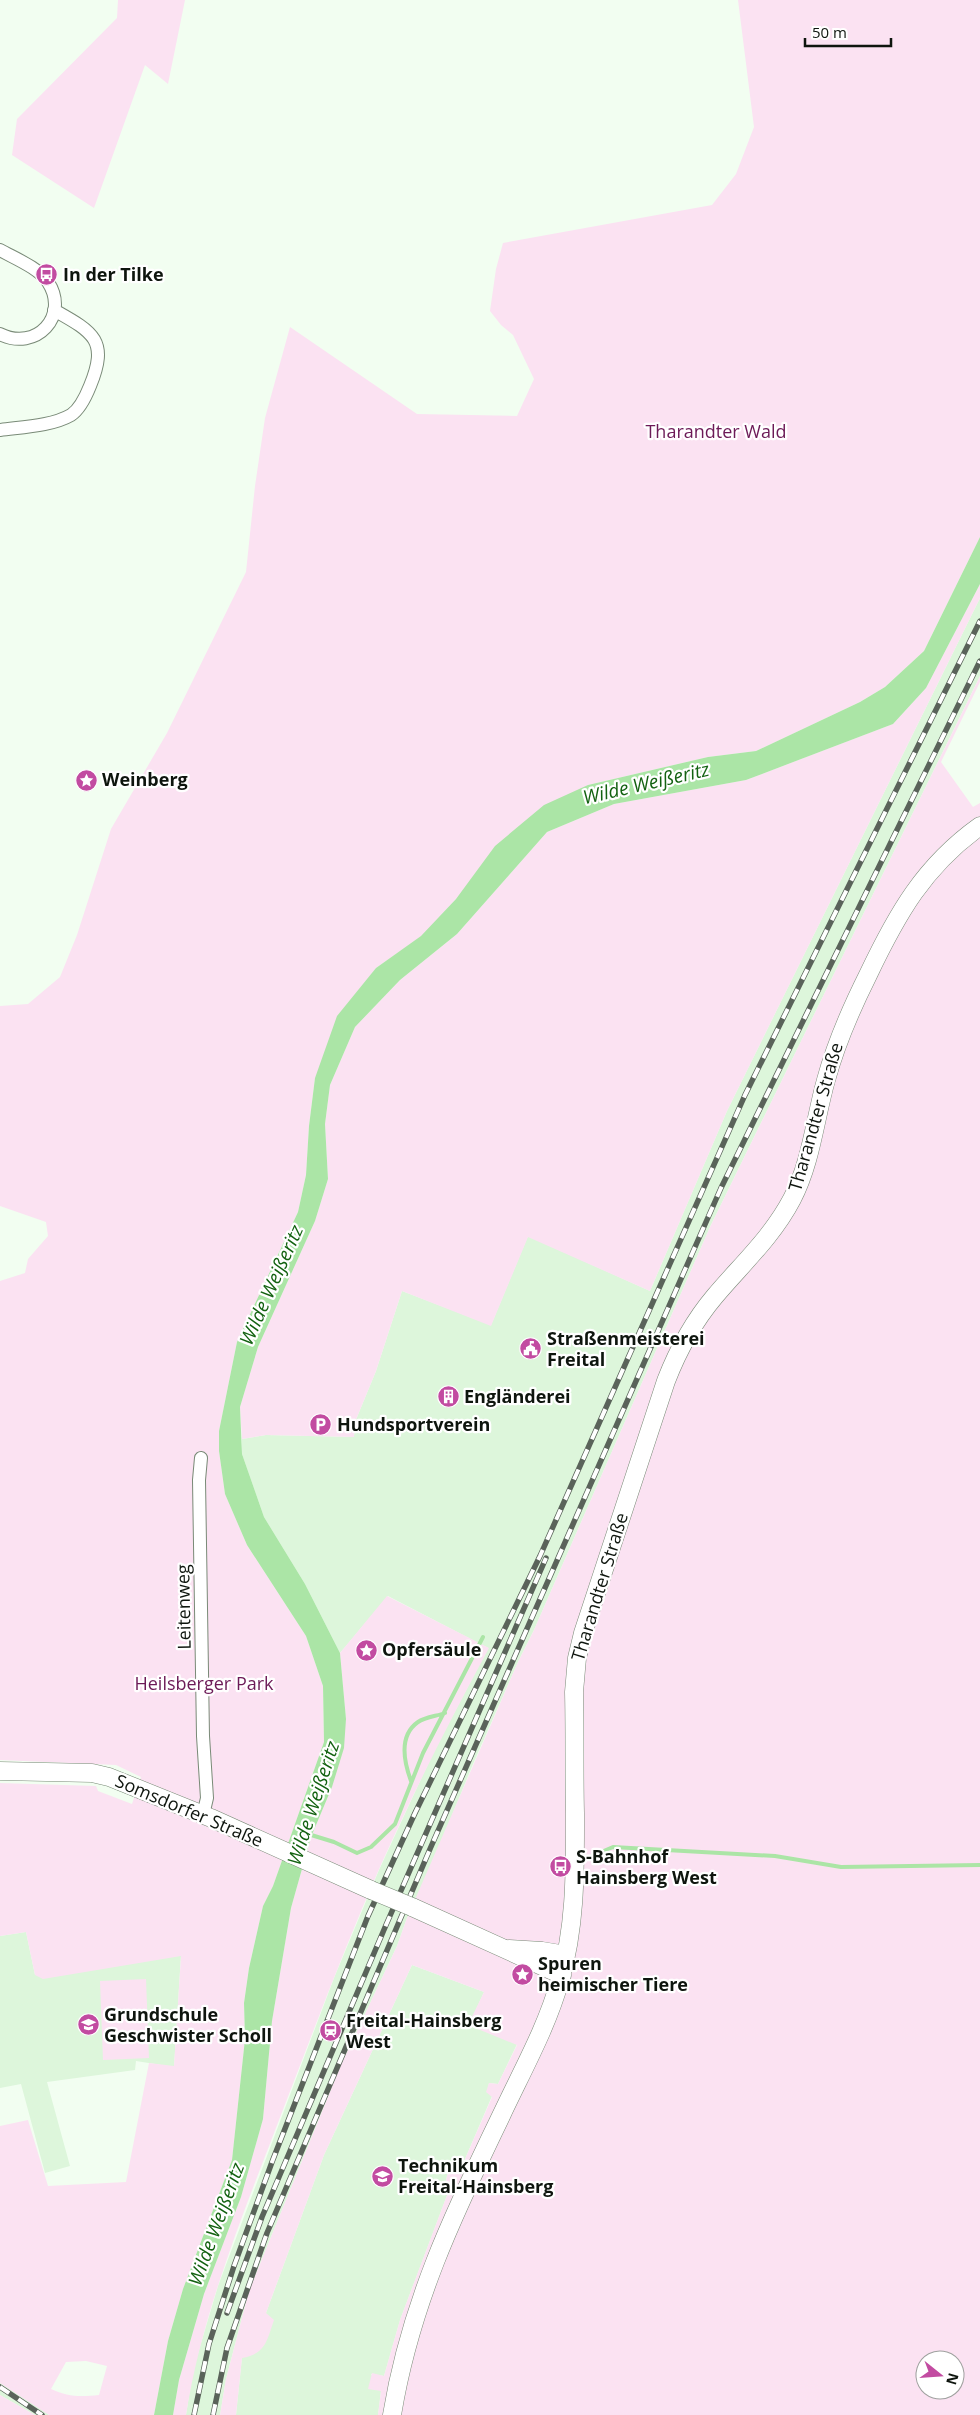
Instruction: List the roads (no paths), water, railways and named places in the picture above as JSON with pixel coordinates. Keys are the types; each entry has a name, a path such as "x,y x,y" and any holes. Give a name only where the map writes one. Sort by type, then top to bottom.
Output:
{"main road":[{"name":"Tharandter Straße","path":"392,2415 406,2344 424,2286 446,2232 546,2018 562,1975 574,1898 574,1692 577,1658 588,1615 666,1381 676,1355 694,1324 715,1296 775,1229 794,1196 805,1167 822,1091 838,1040 900,912 934,865 980,826"},
{"name":"Somsdorfer Straße","path":"0,1771 92,1773 130,1784 506,1949 528,1962 562,1975"},
{"name":"Somsdorfer Straße","path":"506,1949 542,1951 566,1955"}],"street":[{"path":"0,250 46,280 54,294 54,310 50,323 38,336 22,339 0,334"},
{"path":"0,430 61,419 73,414 85,398 97,369 99,357 97,346 93,337 84,326 54,310"},
{"name":"Leitenweg","path":"201,1458 199,1480 203,1736 207,1798 203,1815"}],"water":[{"name":"Wilde Weißeritz","path":"980,537 980,584 926,688 893,724 746,780 614,804 547,832 457,934 400,980 355,1027 330,1085 325,1124 328,1179 315,1221 258,1347 240,1407 242,1454 264,1517 305,1584 340,1653 346,1719 344,1748 332,1787 311,1837 291,1908 272,2021 263,2119 241,2197 204,2294 179,2380 173,2415 154,2415 168,2341 183,2289 232,2160 245,2039 244,2003 249,1968 263,1906 273,1886 324,1742 323,1686 306,1636 247,1545 225,1494 219,1451 219,1431 237,1342 298,1212 306,1175 309,1126 315,1078 337,1016 376,968 421,936 456,899 495,846 544,805 588,785 708,757 756,751 860,702 885,687 924,651"}],"waterway":[{"name":"Wilde Weißeritz","path":"308,1834 334,1842 357,1853 371,1847 395,1824 423,1753 483,1637"},
{"path":"411,1781 406,1766 404,1750 407,1734 421,1720 445,1713"},
{"path":"592,1856 613,1847 775,1856 841,1867 980,1865"}],"railway":[{"path":"194,2415 209,2344 234,2266 272,2162 368,1916 415,1813 540,1556 745,1095 980,621"},
{"path":"213,2415 227,2348 267,2233 430,1849 721,1188 980,661"},
{"path":"227,2313 262,2217 386,1925 546,1558"},
{"path":"0,2387 42,2415"}],"place":[{"name":"In der Tilke","path":"47,275"},
{"name":"Weinberg","path":"86,780"},
{"name":"Straßenmeisterei Freital","path":"531,1349"},
{"name":"Engländerei","path":"448,1397"},
{"name":"Hundsportverein","path":"321,1425"},
{"name":"Opfersäule","path":"366,1650"},
{"name":"S-Bahnhof Hainsberg West","path":"560,1867"},
{"name":"Spuren heimischer Tiere","path":"522,1974"},
{"name":"Grundschule Geschwister Scholl","path":"88,2025"},
{"name":"Freital-Hainsberg West","path":"330,2031"},
{"name":"Technikum Freital-Hainsberg","path":"382,2176"}],"park label":[{"name":"Tharandter Wald","path":"716,432"},
{"name":"Heilsberger Park","path":"204,1684"}]}
